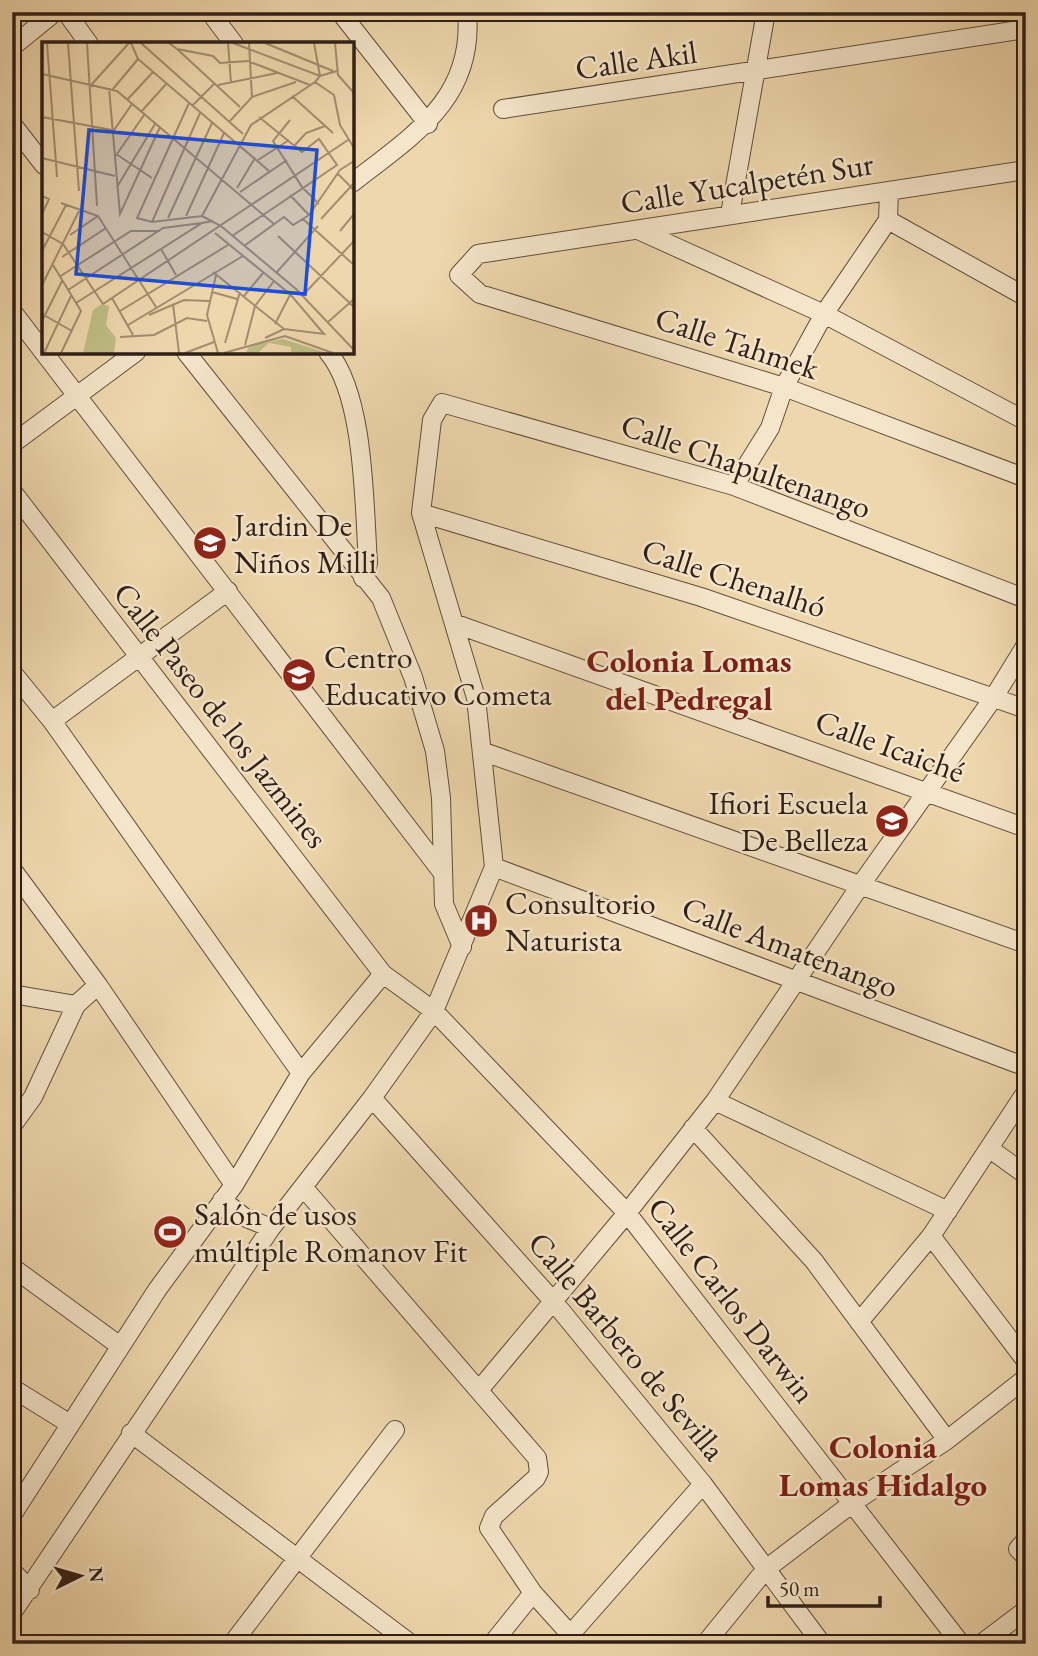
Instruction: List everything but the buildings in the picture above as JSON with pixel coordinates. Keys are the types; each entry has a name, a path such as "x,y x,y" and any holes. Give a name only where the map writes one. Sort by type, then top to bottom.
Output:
{"street":[{"path":"12,47 55,12"},
{"path":"66,12 88,42"},
{"path":"210,12 232,42"},
{"path":"340,12 428,124"},
{"path":"354,181 428,124 458,82 470,38 467,12"},
{"path":"730,214 766,12"},
{"name":"Calle Akil","path":"503,109 1026,29"},
{"path":"12,124 42,162"},
{"name":"Calle Yucalpetén Sur","path":"478,254 1026,170"},
{"path":"734,486 770,428 784,387 824,314 888,220 889,191"},
{"path":"888,220 1026,297"},
{"path":"638,230 824,314 1026,421"},
{"name":"Calle Tahmek","path":"478,254 459,275 480,294 784,387 1026,478"},
{"path":"12,311 42,351"},
{"path":"44,354 442,872"},
{"path":"12,444 133,354"},
{"path":"188,354 381,598 413,677 435,751 441,798 444,904 462,947"},
{"path":"330,354 340,365 355,408 368,563 363,578"},
{"name":"Calle Chapultenango","path":"421,513 432,420 442,403 734,486 1026,599"},
{"name":"Calle Paseo de los Jazmines","path":"12,491 383,974 434,1011"},
{"path":"12,1613 271,1228 372,1098 434,1011 494,867 484,752 476,698 421,513"},
{"name":"Calle Chenalhó","path":"421,513 701,597 1026,709"},
{"path":"52,722 228,591"},
{"name":"Calle Icaiché","path":"456,624 929,791 1026,828"},
{"path":"479,1390 627,1213 715,1101 862,883 994,697 1026,645"},
{"path":"12,672 52,722 301,1073"},
{"path":"484,752 862,883 1026,944"},
{"name":"Calle Amatenango","path":"494,867 1026,1067"},
{"path":"12,869 98,985 234,1185"},
{"path":"12,1515 120,1346 234,1185 301,1073 383,974"},
{"path":"12,1126 33,1097 76,1005 98,985"},
{"path":"12,994 76,1005"},
{"name":"Calle Carlos Darwin","path":"434,1011 627,1213 854,1502 961,1644"},
{"path":"859,1322 931,1236 1026,1093"},
{"name":"Calle Barbero de Sevilla","path":"372,1098 553,1301 703,1484 822,1644"},
{"path":"715,1101 948,1212"},
{"path":"693,1128 814,1261 947,1440"},
{"path":"990,1149 1026,1175"},
{"path":"303,1187 537,1458 539,1472 536,1478 494,1516 489,1528 533,1592 574,1640 703,1484"},
{"path":"222,1200 244,1217 271,1228"},
{"path":"931,1236 1026,1361"},
{"path":"12,1267 120,1346"},
{"path":"705,1644 766,1569 854,1502 947,1440 1026,1378"},
{"path":"12,1388 70,1424"},
{"path":"232,1644 395,1430"},
{"path":"131,1433 411,1644"},
{"path":"12,1572 30,1590"},
{"path":"492,1644 533,1592"},
{"path":"981,1644 1026,1610"}],"place":[{"name":"Jardin De Niños Milli","path":"210,543"},
{"name":"Centro Educativo Cometa","path":"299,675"},
{"name":"Ifiori Escuela De Belleza","path":"892,821"},
{"name":"Consultorio Naturista","path":"481,921"},
{"name":"Salón de usos múltiple Romanov Fit","path":"170,1232"}],"district":[{"name":"Colonia Lomas del Pedregal","path":"689,679"},
{"name":"Colonia Lomas Hidalgo","path":"883,1465"}]}
